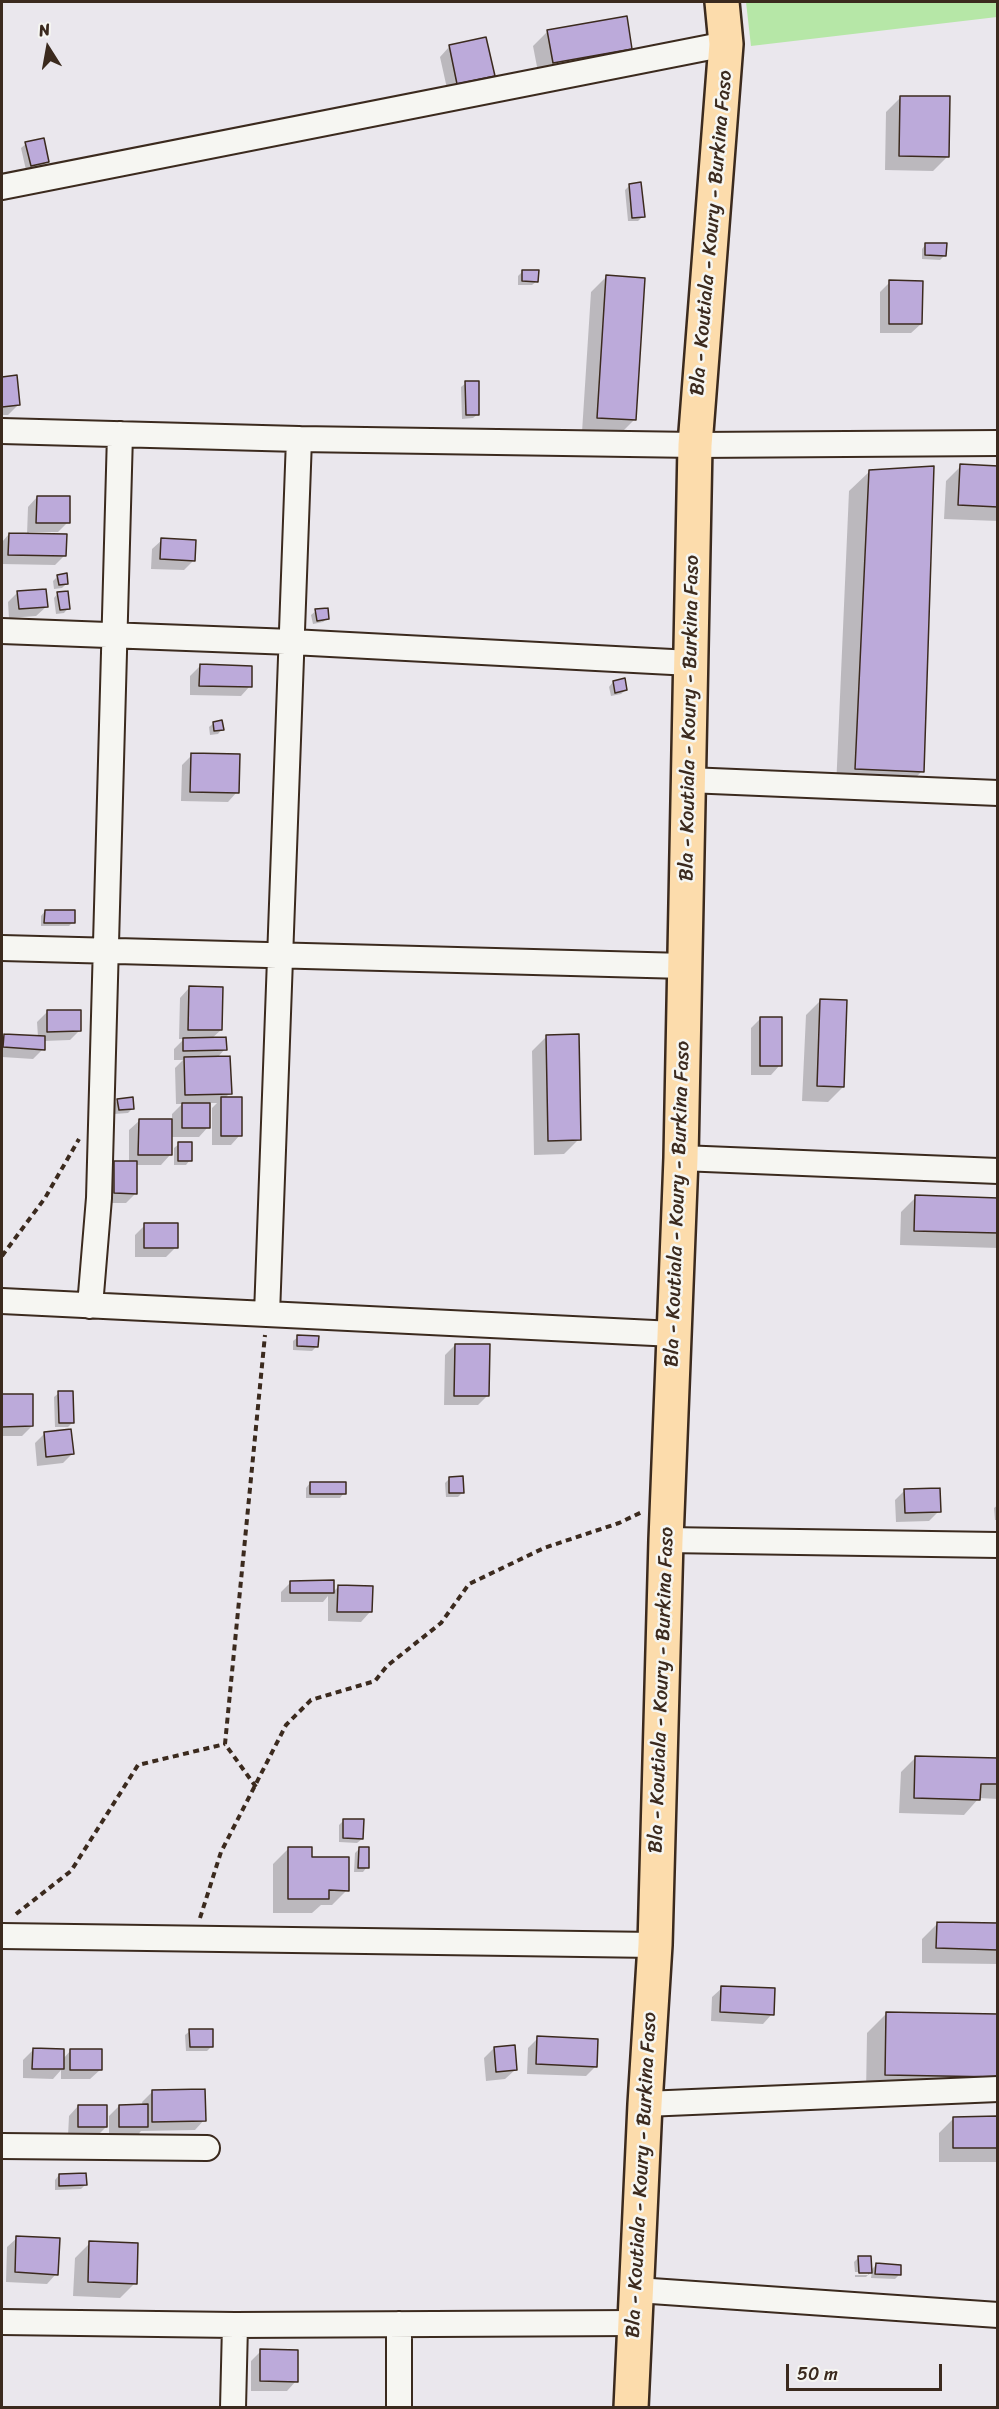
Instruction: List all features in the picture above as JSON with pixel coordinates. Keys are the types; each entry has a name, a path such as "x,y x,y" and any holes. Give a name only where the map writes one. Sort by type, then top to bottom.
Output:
{"main road":[{"name":"Bla - Koutiala - Koury - Burkina Faso","path":"631,2408 655,1945 666,1540 681,1158 695,445 726,44 722,2"}],"street":[{"path":"2,188 726,44"},
{"path":"2,431 299,439 695,445 998,442"},
{"path":"90,1306 99,1198 120,434"},
{"path":"267,1314 299,439"},
{"path":"2,631 292,642 691,663"},
{"path":"688,780 998,793"},
{"path":"2,948 685,966"},
{"path":"681,1158 998,1171"},
{"path":"2,1301 674,1334"},
{"path":"666,1540 998,1545"},
{"path":"6,1927 194,1939 655,1945"},
{"path":"645,2104 998,2089"},
{"path":"2,2146 207,2148"},
{"path":"638,2290 998,2316"},
{"path":"2,2322 235,2325 634,2323"},
{"path":"399,2324 399,2408"},
{"path":"233,2408 235,2325"}],"path":[{"path":"2,1256 45,1198 102,1099"},
{"path":"256,1787 225,1744 267,1314"},
{"path":"194,1939 221,1852 286,1725 310,1700 375,1681 387,1666 441,1623 469,1584 544,1548 620,1522 668,1500"},
{"path":"6,1927 71,1871 138,1765 225,1744"}],"green space":[{"path":"746,2 997,2 997,17 751,46"}],"building":[{"path":"627,16 632,49 553,63 547,30"},
{"path":"486,37 495,76 457,84 449,45"},
{"path":"900,96 950,96 949,157 899,156"},
{"path":"44,138 49,162 31,166 25,142"},
{"path":"641,182 645,217 632,218 629,184"},
{"path":"925,243 947,243 946,256 925,255"},
{"path":"522,270 539,270 538,282 522,281"},
{"path":"606,275 645,278 636,420 597,418"},
{"path":"889,280 923,281 922,324 889,324"},
{"path":"17,375 20,405 2,407 2,377"},
{"path":"465,381 479,381 479,415 466,415"},
{"path":"960,464 998,466 998,507 958,505"},
{"path":"934,466 924,772 855,769 869,470"},
{"path":"37,496 70,496 70,523 36,523"},
{"path":"9,533 67,534 66,556 8,555"},
{"path":"161,538 196,540 195,561 160,559"},
{"path":"67,573 68,584 59,585 57,575"},
{"path":"46,589 48,607 19,609 17,591"},
{"path":"68,591 70,609 60,610 57,592"},
{"path":"328,608 329,619 317,621 315,609"},
{"path":"200,664 252,666 252,687 199,686"},
{"path":"625,678 627,690 615,693 613,681"},
{"path":"222,720 224,730 214,731 213,722"},
{"path":"191,753 240,754 239,793 190,792"},
{"path":"45,910 75,910 75,923 44,923"},
{"path":"189,986 223,987 222,1030 188,1030"},
{"path":"820,999 847,1000 844,1087 817,1086"},
{"path":"47,1010 81,1010 81,1031 47,1032"},
{"path":"760,1017 782,1017 782,1066 760,1066"},
{"path":"4,1034 45,1036 45,1050 3,1047"},
{"path":"579,1034 581,1140 548,1141 546,1035"},
{"path":"226,1037 227,1050 183,1051 183,1038"},
{"path":"230,1056 232,1094 185,1095 184,1057"},
{"path":"133,1097 134,1109 119,1110 117,1099"},
{"path":"221,1097 242,1097 242,1136 221,1136"},
{"path":"182,1103 210,1103 210,1128 182,1128"},
{"path":"139,1119 172,1119 172,1155 138,1155"},
{"path":"178,1142 192,1142 192,1161 178,1161"},
{"path":"114,1161 137,1161 137,1194 114,1193"},
{"path":"915,1195 998,1198 998,1233 914,1231"},
{"path":"144,1223 178,1223 178,1248 144,1248"},
{"path":"297,1335 319,1336 318,1347 297,1346"},
{"path":"455,1344 490,1344 489,1396 454,1396"},
{"path":"58,1391 73,1391 74,1423 59,1423"},
{"path":"2,1394 33,1394 33,1426 2,1427"},
{"path":"71,1429 74,1454 46,1457 44,1432"},
{"path":"463,1476 464,1493 449,1493 449,1477"},
{"path":"310,1482 346,1482 346,1494 310,1494"},
{"path":"940,1488 941,1512 905,1513 904,1489"},
{"path":"334,1580 334,1593 290,1593 290,1581"},
{"path":"338,1585 373,1586 372,1612 337,1612"},
{"path":"915,1756 998,1758 998,1784 981,1784 980,1800 914,1798"},
{"path":"343,1819 364,1819 363,1839 343,1838"},
{"path":"288,1847 312,1847 312,1857 349,1857 349,1891 329,1890 329,1899 288,1899"},
{"path":"359,1847 369,1847 369,1868 358,1868"},
{"path":"937,1922 998,1923 998,1950 936,1948"},
{"path":"721,1986 775,1988 774,2015 720,2012"},
{"path":"886,2012 998,2014 998,2077 885,2075"},
{"path":"189,2029 213,2029 213,2047 190,2047"},
{"path":"537,2036 598,2039 597,2067 536,2064"},
{"path":"515,2045 517,2070 496,2072 494,2047"},
{"path":"33,2048 64,2049 64,2069 32,2069"},
{"path":"70,2049 102,2049 102,2070 70,2070"},
{"path":"205,2089 206,2121 152,2122 152,2090"},
{"path":"148,2104 148,2127 119,2127 119,2105"},
{"path":"78,2105 107,2105 107,2127 78,2127"},
{"path":"998,2116 998,2148 953,2148 953,2117"},
{"path":"86,2173 87,2185 59,2186 59,2174"},
{"path":"16,2236 60,2238 58,2275 15,2272"},
{"path":"89,2241 138,2243 137,2284 88,2282"},
{"path":"858,2256 871,2256 872,2273 859,2273"},
{"path":"876,2263 901,2265 901,2275 875,2274"},
{"path":"260,2349 298,2350 298,2382 260,2381"}]}
